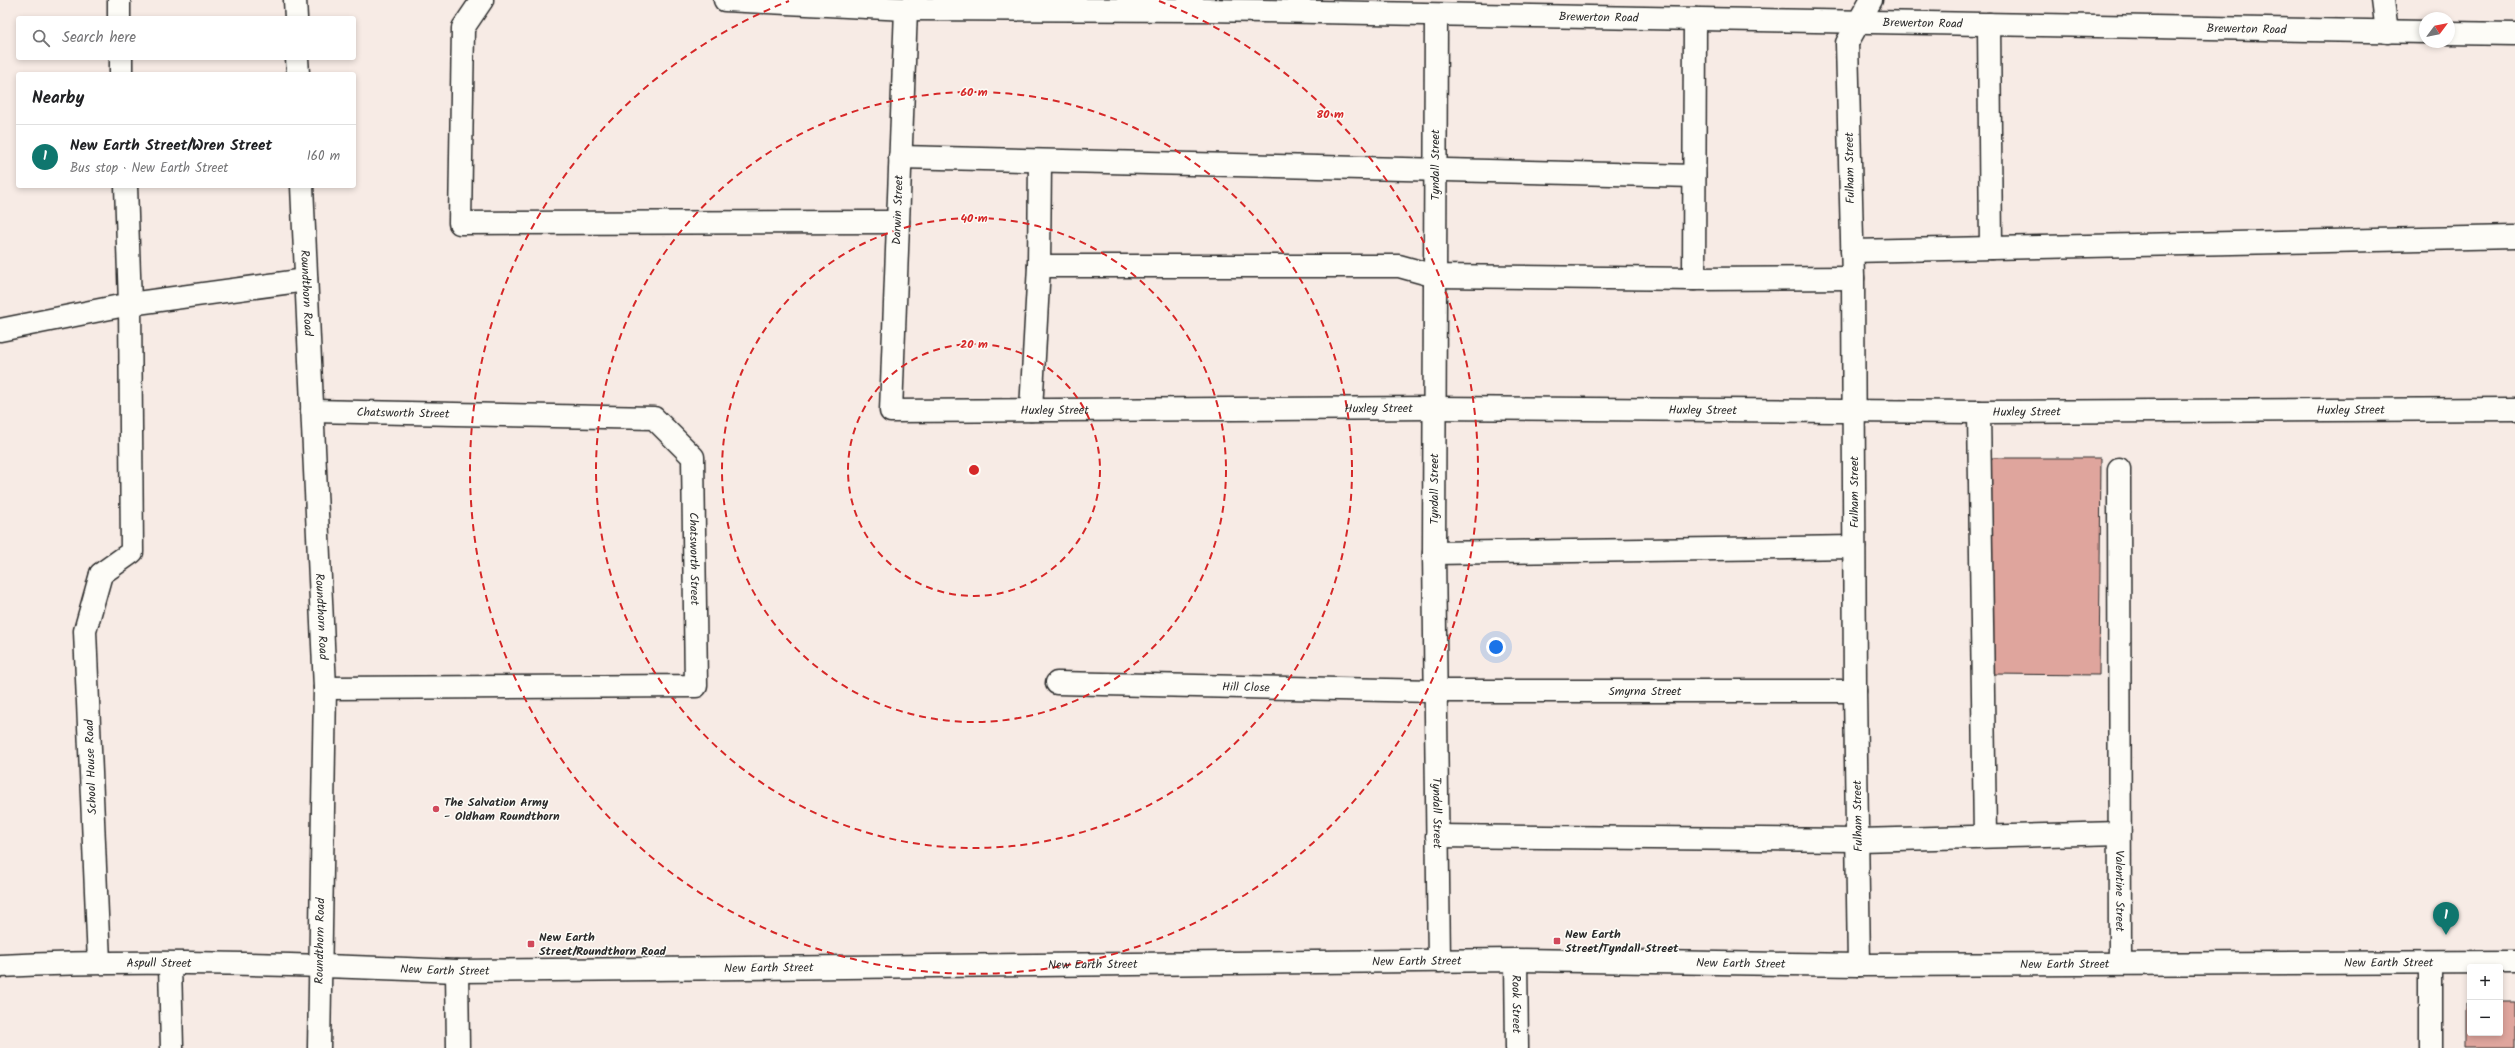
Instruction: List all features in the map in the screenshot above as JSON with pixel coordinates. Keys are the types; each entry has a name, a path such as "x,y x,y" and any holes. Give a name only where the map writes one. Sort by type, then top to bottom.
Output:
{"street":[{"path":"119,0 119,16"},
{"path":"295,0 296,16"},
{"path":"482,0 463,28 460,223 898,222"},
{"name":"Brewerton Road","path":"725,0 906,9 1204,5 1436,16 1526,8 1695,19 2419,32"},
{"name":"Fulham Street","path":"1859,965 1859,840 1855,691 1854,278 1847,43 1871,0"},
{"path":"2383,0 2388,32"},
{"name":"Darwin Street","path":"891,411 906,9"},
{"name":"Tyndall Street","path":"1436,16 1434,553 1439,961"},
{"path":"1694,280 1695,19"},
{"path":"1989,24 1991,248"},
{"path":"2455,33 2515,34"},
{"path":"121,60 121,72"},
{"path":"297,60 298,72"},
{"path":"900,157 1694,176"},
{"path":"1031,410 1039,266 1040,161"},
{"path":"126,188 130,304"},
{"name":"Roundthorn Road","path":"302,188 325,688 319,965 319,1048"},
{"path":"1852,251 2515,237"},
{"path":"1039,266 1399,266 1435,276 1694,280 1854,278"},
{"path":"0,330 130,304 306,280"},
{"name":"School House Road","path":"99,962 85,631 101,574 132,552 130,304"},
{"name":"Huxley Street","path":"891,411 1434,408 1854,409 1979,412 2515,409"},
{"name":"Chatsworth Street","path":"312,410 654,418 693,457 696,686 325,688"},
{"path":"1979,412 1984,836"},
{"name":"Valentine Street","path":"2119,469 2120,962"},
{"path":"1434,553 1854,547"},
{"name":"Hill Close","path":"1057,683 1435,691"},
{"name":"Smyrna Street","path":"1435,691 1855,691"},
{"path":"1437,836 1859,840 1984,836 2119,826"},
{"name":"New Earth Street","path":"319,965 457,971 1516,960 1859,965 2120,962 2515,962"},
{"name":"Rook Street","path":"1516,960 1517,1048"},
{"name":"Aspull Street","path":"0,966 99,962 319,965"},
{"path":"2431,962 2431,1048"},
{"path":"170,964 172,1048"},
{"path":"457,971 458,1048"}],"building":[{"path":"1991,458 2101,458 2099,675 1990,674"},
{"path":"2503,1002 2515,1002 2515,1048 2466,1048 2466,1003 2467,1036 2503,1036"}],"place":[{"name":"The Salvation Army - Oldham Roundthorn","path":"436,809"},
{"name":"New Earth Street/Wren Street","path":"2446,935"},
{"name":"New Earth Street/Tyndall Street","path":"1557,941"},
{"name":"New Earth Street/Roundthorn Road","path":"531,944"}]}
